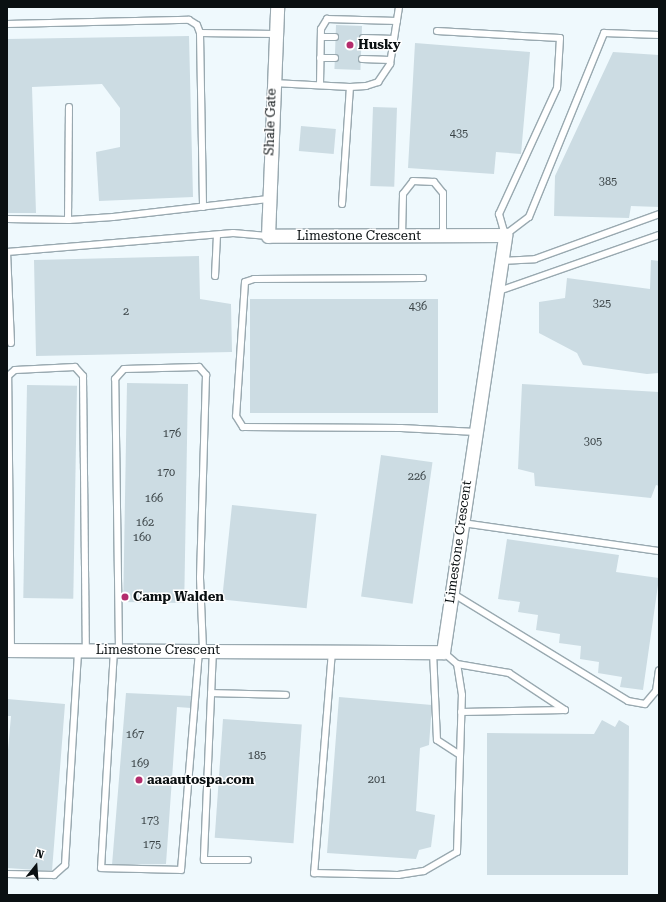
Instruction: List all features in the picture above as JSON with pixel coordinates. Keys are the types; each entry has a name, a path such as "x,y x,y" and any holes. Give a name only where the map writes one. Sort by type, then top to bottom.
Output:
{"street":[{"name":"Shale Gate","path":"268,236 268,199 277,7"},
{"name":"Limestone Crescent","path":"9,650 438,652 452,593 505,235 268,236"}],"lane":[{"path":"273,83 350,87 366,86 378,82 390,60 396,21 400,7"},
{"path":"320,85 321,29 327,19 396,21"},
{"path":"7,24 189,20 197,25 200,33 203,206"},
{"path":"437,31 560,38 557,88 499,214 505,235 528,217 604,33 659,35"},
{"path":"200,33 276,34"},
{"path":"321,37 335,37"},
{"path":"363,38 394,39"},
{"path":"320,58 335,58"},
{"path":"362,59 390,60"},
{"path":"342,204 350,87"},
{"path":"68,220 70,107"},
{"path":"402,236 403,194 413,181 434,182 443,193 443,236"},
{"path":"7,219 68,220 268,199"},
{"path":"501,261 535,259 659,214"},
{"path":"11,343 7,252 217,234 268,236"},
{"path":"215,276 217,234"},
{"path":"496,292 659,235"},
{"path":"423,278 254,279 245,282 236,416 243,427 401,428 476,432"},
{"path":"205,650 181,870 102,868 117,650 115,378 124,369 199,367 206,375 200,578 205,650 211,693 204,860 248,860"},
{"path":"7,874 54,875 65,865 82,650 83,376 75,368 16,370 8,376 9,650"},
{"path":"462,523 659,551"},
{"path":"452,593 628,701 645,704 656,691 659,670"},
{"path":"332,651 314,873 398,875 424,871 457,852 462,695 456,664"},
{"path":"438,652 456,664 509,673 565,710 461,712"},
{"path":"438,652 437,740 460,755"},
{"path":"211,693 286,695"}],"building":[{"path":"336,25 362,26 360,70 334,69"},
{"path":"189,36 193,197 99,201 96,152 120,147 120,108 102,84 32,87 36,213 7,213 7,39"},
{"path":"415,43 530,52 521,154 496,152 494,174 408,168"},
{"path":"613,52 659,55 659,207 631,206 629,218 554,216 555,176"},
{"path":"373,107 397,108 394,187 370,186"},
{"path":"301,126 336,129 334,154 299,151"},
{"path":"199,256 200,299 231,304 232,352 36,356 34,260"},
{"path":"651,260 659,261 659,373 647,374 583,365 577,353 539,333 539,302 565,298 567,278 650,289"},
{"path":"250,299 438,299 438,413 250,413"},
{"path":"127,383 188,384 184,603 123,602"},
{"path":"522,384 659,392 659,486 656,485 651,498 535,486 534,473 518,469"},
{"path":"27,385 77,386 73,599 23,598"},
{"path":"381,455 432,462 413,604 361,597"},
{"path":"232,505 317,514 307,608 222,599"},
{"path":"507,539 619,555 616,572 659,578 643,690 620,687 622,677 598,673 599,662 580,659 581,646 559,643 560,634 536,630 538,615 518,612 520,602 498,599"},
{"path":"126,693 192,696 191,708 177,707 166,864 112,865"},
{"path":"339,697 432,705 429,745 420,748 416,811 435,815 431,847 419,850 416,859 327,853"},
{"path":"7,699 65,704 52,871 7,868 7,761 11,716 7,716"},
{"path":"223,719 302,725 294,843 215,838"},
{"path":"602,720 615,727 619,720 629,726 628,875 487,875 487,733 594,734"}],"place":[{"name":"Husky","path":"350,45"},
{"name":"Camp Walden","path":"125,597"},
{"name":"aaaautospa.com","path":"139,780"}]}
